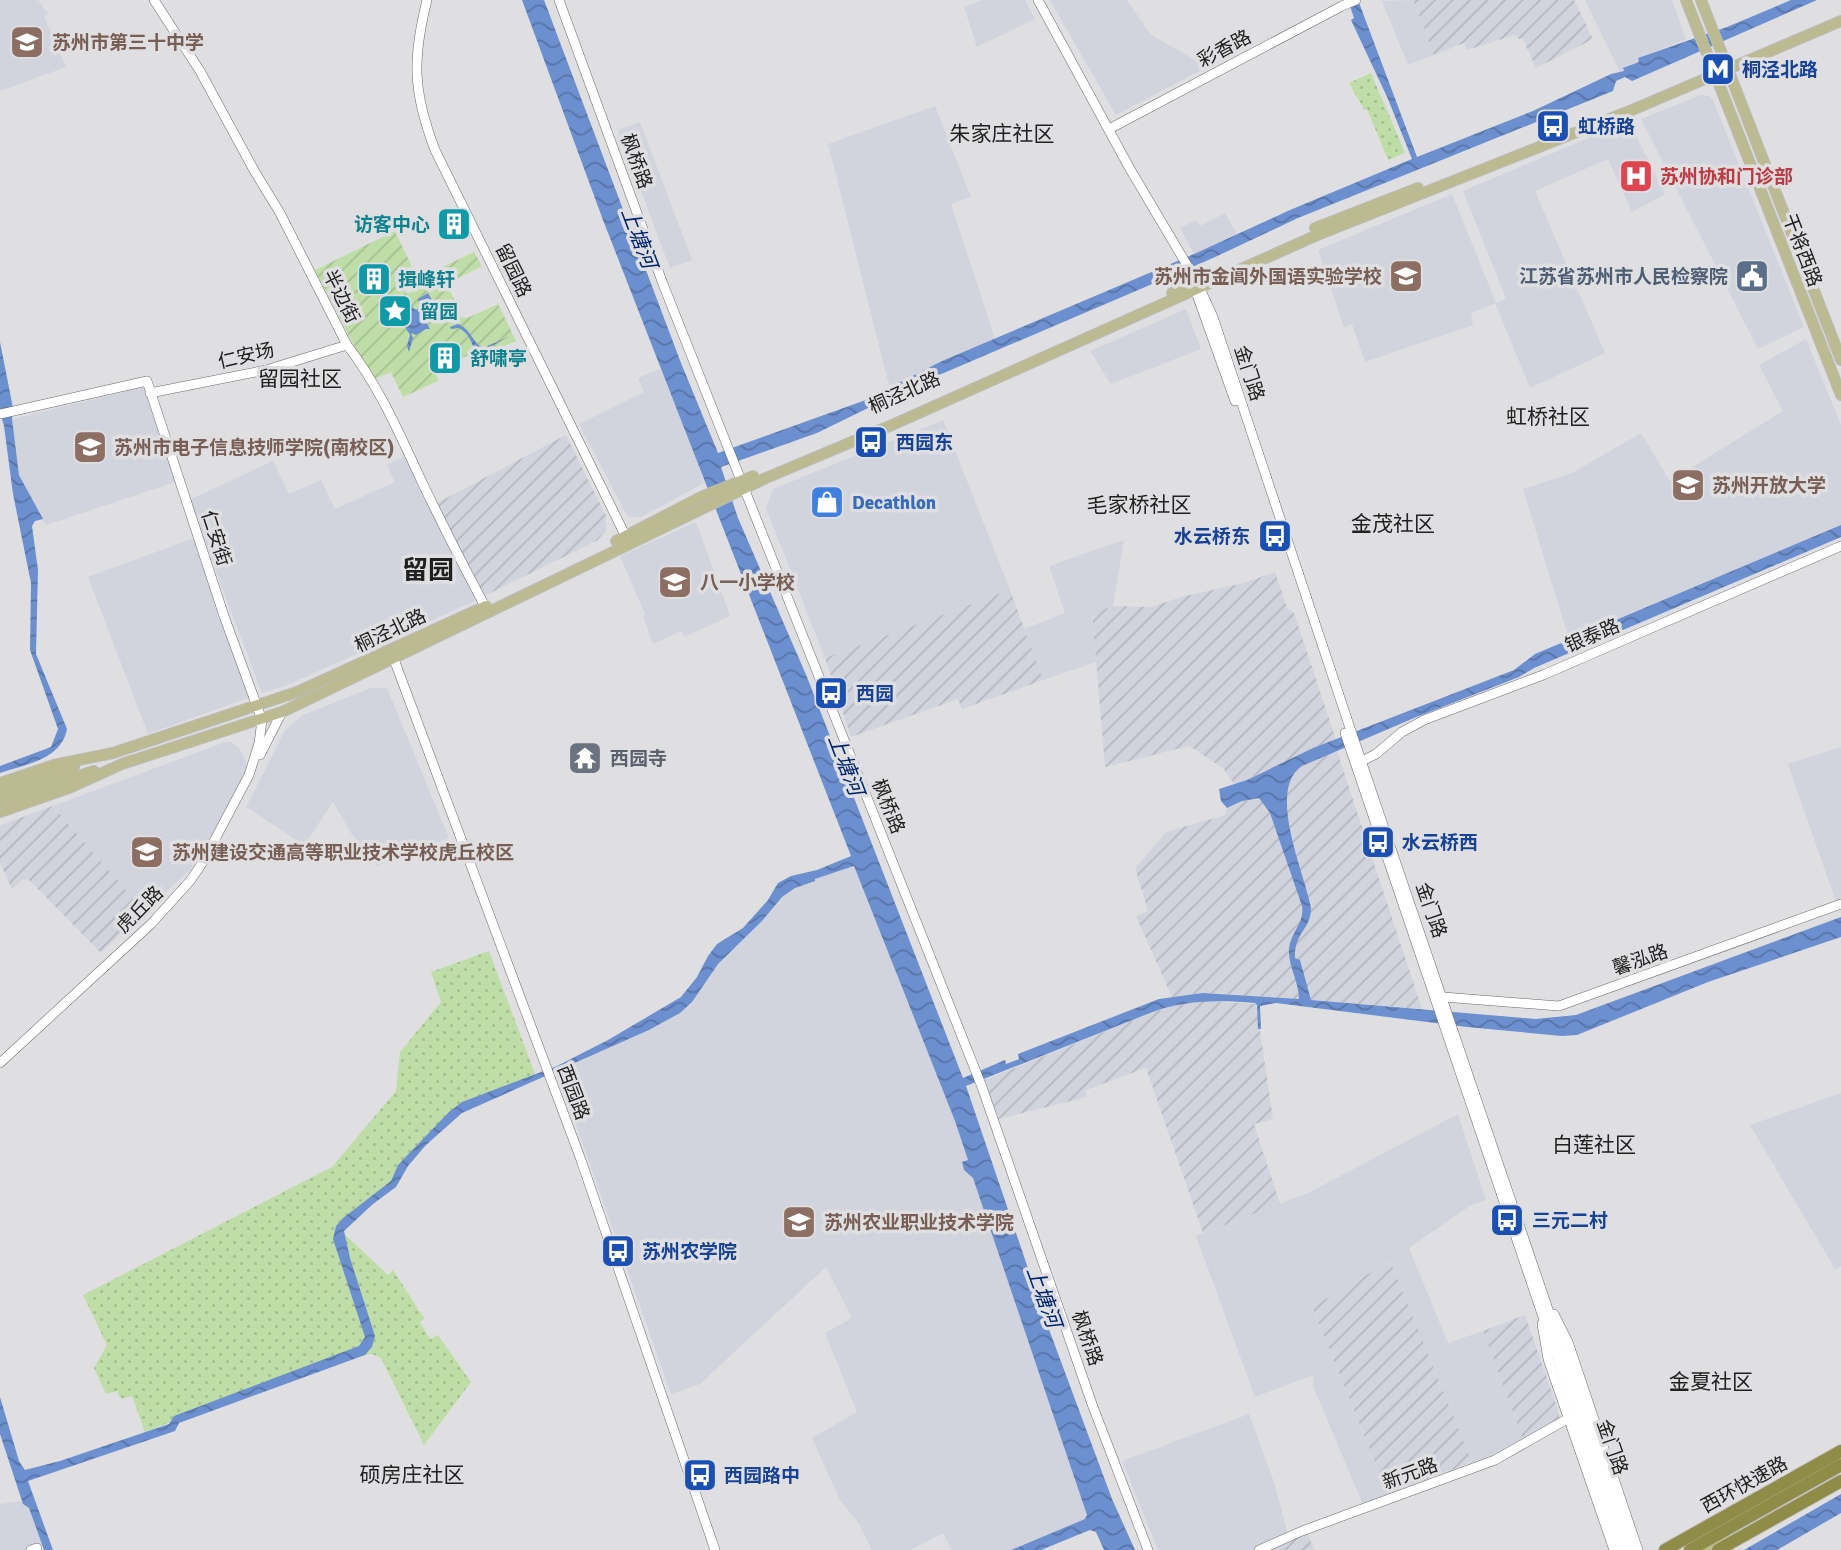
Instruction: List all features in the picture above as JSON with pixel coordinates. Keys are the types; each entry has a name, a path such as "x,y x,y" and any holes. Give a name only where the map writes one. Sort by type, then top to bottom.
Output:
{"highway":[{"name":"西环快速路","path":"1665,1550 1841,1448"},
{"name":"西环快速路","path":"1690,1550 1841,1465"},
{"path":"1718,1550 1841,1481"}],"main road":[{"name":"半边街","path":"154,0 200,71 280,213 347,345 359,360 392,419 487,609"},
{"name":"留园路","path":"427,0 416,52 419,102 426,126 435,150 628,540"},
{"name":"枫桥路","path":"559,0 663,284 982,1087 1092,1404 1148,1550"},
{"name":"金门路","path":"1038,0 1196,284 1541,1297 1622,1550"},
{"name":"彩香路","path":"1109,130 1356,0"},
{"name":"干将西路","path":"1686,0 1841,395"},
{"name":"干将西路","path":"1701,0 1841,360"},
{"path":"1726,66 1841,13"},
{"path":"1726,66 1841,21"},
{"name":"桐泾北路","path":"0,791 297,692 391,653 487,609 704,501 1196,284 1332,221 1726,66"},
{"name":"仁安场","path":"150,393 266,370 347,345"},
{"name":"仁安街","path":"0,414 147,381 223,616 257,706"},
{"name":"银泰路","path":"1362,761 1376,754 1402,732 1424,720 1544,675 1841,546"},
{"name":"桐泾北路","path":"0,801 261,720 282,712 391,653"},
{"name":"西园路","path":"391,653 581,1160 715,1550"},
{"name":"虎丘路","path":"0,1063 150,924 178,895 203,862 249,775 259,743 261,720 257,706"},
{"path":"249,775 282,712"},
{"name":"金门路","path":"1354,748 1362,761 1443,998 1444,1010"},
{"name":"桐泾北路","path":"0,783 54,765 113,752"},
{"name":"桐泾北路","path":"0,812 69,788 120,765"},
{"name":"馨泓路","path":"1443,998 1559,1006 1841,904"},
{"path":"1541,1297 1546,1350 1614,1550"},
{"path":"1541,1297 1568,1342 1638,1550"},
{"name":"金门路","path":"1558,1350 1630,1550"},
{"name":"新元路","path":"1259,1550 1302,1531 1495,1460 1569,1418"},
{"path":"1656,1550 1841,1448"},
{"path":"1706,1550 1841,1474"},
{"path":"31,1550 37,1550"}],"shaded area":[{"name":"苏州市第三十中学","path":"0,0 38,0 48,14 44,17 66,67 0,91"},
{"path":"982,0 1025,0 1035,19 977,47 964,7"},
{"path":"1050,0 1127,0 1150,34 1207,67 1116,115"},
{"path":"1413,0 1434,55 1408,65 1382,1"},
{"path":"1413,0 1574,0 1593,39 1536,68 1523,39 1515,35 1467,50 1464,43 1434,55"},
{"path":"1585,0 1672,0 1686,39 1638,58 1639,62 1620,72"},
{"path":"1701,95 1709,96 1713,100 1804,327 1758,349 1641,119"},
{"path":"935,106 971,197 951,204 995,339 942,361 890,389 828,144"},
{"path":"640,122 692,260 670,268 618,130"},
{"path":"1626,122 1630,123 1665,194 1632,212 1608,159 1535,191 1605,353 1530,388 1495,303 1471,313 1473,325 1365,362 1352,324 1344,327 1318,250 1452,194 1496,303 1506,298 1463,191"},
{"path":"1225,213 1237,234 1194,254 1180,228 1196,220 1200,226"},
{"path":"1186,309 1201,349 1111,384 1090,351"},
{"name":"苏州开放大学","path":"1806,339 1841,425 1841,525 1569,639 1523,489 1572,473 1641,433 1670,481 1783,411 1759,365"},
{"path":"660,369 691,443 704,483 641,517 631,517 627,515 579,424 644,392 638,378"},
{"name":"苏州市电子信息技师学院(南校区)","path":"144,387 175,482 46,525 19,475 12,419"},
{"path":"943,420 1010,590 825,658 766,508 773,489"},
{"path":"566,435 606,516 606,530 598,540 482,597 435,504"},
{"path":"405,456 477,600 285,686 262,693 189,500 273,461 289,494 321,480 335,509 395,482 387,465"},
{"name":"八一小学校","path":"696,522 730,616 684,637 681,631 653,644 643,616 645,614 620,556"},
{"path":"194,538 250,697 148,734 88,577"},
{"path":"1124,540 1113,606 1092,613 1096,662 1043,680 1024,629 1065,613 1049,566"},
{"path":"1275,572 1287,608 1294,613 1336,740 1242,782 1253,798 1302,766 1337,751 1422,1009 1215,993 1172,997 1136,916 1148,911 1135,868 1166,832 1225,815 1227,808 1239,803 1234,784 1223,768 1189,746 1105,767 1092,613 1113,606 1151,607 1181,597 1244,583"},
{"path":"1010,590 1043,680 962,709 958,699 851,737 825,658"},
{"path":"371,688 387,688 449,838 376,866 351,833 333,802 304,845 246,807 285,730 303,715"},
{"name":"苏州建设交通高等职业技术学校虎丘校区","path":"231,742 239,748 245,759 247,773 214,833 189,871 144,911 53,806"},
{"path":"1841,747 1841,900 1836,902 1788,764"},
{"path":"53,806 144,911 101,953 28,879 22,880 12,889 0,863 0,825"},
{"name":"苏州农业职业技术学院","path":"855,866 955,1121 1087,1515 1085,1519 1059,1532 1011,1550 952,1550 943,1533 911,1550 872,1550 859,1524 840,1500 812,1438 857,1412 825,1333 852,1318 826,1267 700,1384 671,1394 557,1071 649,1030 680,1013 692,1002 717,964 762,921 782,897 815,879"},
{"path":"1200,1001 1256,1004 1273,1119 1254,1124 1280,1204 1203,1233 1146,1068 1086,1090 1087,1097 999,1119 985,1080 1150,1013"},
{"path":"1841,1093 1841,1266 1835,1269 1750,1125"},
{"path":"1458,1114 1486,1200 1471,1205 1409,1248 1448,1343 1483,1331 1525,1444 1472,1462 1389,1261 1312,1308 1388,1494 1363,1505 1314,1388 1313,1375 1255,1397 1196,1236 1308,1193"},
{"path":"1390,1261 1472,1462 1388,1494 1312,1307"},
{"path":"1525,1315 1560,1421 1525,1444 1483,1331"},
{"path":"1249,1414 1275,1485 1289,1539 1266,1550 1158,1550 1122,1461"},
{"path":"22,1501 29,1508 42,1545 25,1550 0,1550 0,1504"},
{"path":"1306,1531 1315,1550 1266,1550"}],"green space":[{"path":"1371,73 1405,153 1388,160 1367,109 1364,110 1349,83"},
{"name":"留园","path":"395,231 412,267 397,274 407,294 431,281 428,274 474,252 482,266 447,284 455,301 451,303 458,317 467,318 498,304 516,341 481,356 477,351 436,371 438,381 403,397 391,372 372,380 315,270"},
{"path":"489,951 535,1074 455,1107 398,1165 392,1181 336,1226 388,1275 393,1270 424,1318 420,1322 430,1339 438,1335 471,1382 424,1445 381,1358 372,1354 365,1355 359,1347 145,1432 132,1396 121,1399 117,1391 106,1394 94,1368 107,1345 83,1295 332,1167 396,1091 400,1052 441,1002 431,972"}],"water":[{"path":"522,0 544,0 681,363 718,453 863,401 942,361 1412,159 1388,99 1351,20 1354,18 1348,0 1358,0 1417,157 1533,111 1611,74 1624,71 1623,68 1639,62 1638,58 1727,27 1791,0 1817,0 1632,81 1625,77 1616,81 1613,91 1298,218 1213,258 911,387 817,433 721,467 738,518 807,677 963,1078 1005,1060 1006,1064 1019,1059 1018,1054 1159,999 1203,993 1299,999 1289,949 1301,918 1302,906 1270,813 1259,798 1242,801 1227,808 1221,801 1219,789 1247,780 1313,748 1514,670 1535,654 1841,525 1841,537 1534,668 1519,677 1302,766 1292,778 1287,794 1287,813 1311,908 1308,921 1297,942 1295,958 1300,960 1311,1000 1536,1019 1576,1015 1841,917 1841,937 1708,982 1577,1035 1467,1027 1276,1003 1260,1006 1261,1029 1258,1029 1255,1003 1202,1002 1150,1013 966,1086 1047,1324 1112,1499 1135,1550 1104,1550 1096,1532 1090,1530 1041,1550 1011,1550 1085,1519 1087,1515 973,1178 964,1170 962,1162 968,1160 955,1121 854,866 815,879 782,897 762,921 718,964 692,1002 680,1013 649,1030 462,1113 426,1145 408,1166 396,1187 344,1231 375,1336 372,1347 365,1355 179,1423 175,1431 28,1481 53,1550 44,1550 29,1508 23,1504 0,1434 0,1397 19,1461 25,1470 169,1424 174,1416 359,1346 365,1337 333,1239 336,1226 391,1181 398,1165 449,1112 462,1102 557,1066 681,997 717,944 743,928 768,900 778,883 851,856 603,220"},
{"path":"428,293 436,307 428,311 431,317 425,320 430,329 416,335 411,333 413,338 409,352 407,346 410,335 402,322 408,318 402,316 401,308 405,303 411,303 416,310 419,307 418,299"},
{"path":"458,324 483,348 510,336 484,350 474,349 465,332 459,328 451,329 450,327"},
{"path":"0,342 13,408 19,475 43,519 35,521 32,526 38,570 36,654 67,729 58,748 50,754 0,773 0,766 51,747 58,729 30,650 31,583 0,412"},
{"path":"1841,1494 1841,1513 1777,1550 1744,1550"}],"place":[{"name":"苏州市第三十中学","path":"27,42"},
{"name":"桐泾北路","path":"1718,69"},
{"name":"虹桥路","path":"1553,126"},
{"name":"苏州协和门诊部","path":"1636,176"},
{"name":"访客中心","path":"454,224"},
{"name":"苏州市金阊外国语实验学校","path":"1406,276"},
{"name":"江苏省苏州市人民检察院","path":"1752,276"},
{"name":"揖峰轩","path":"374,279"},
{"name":"留园","path":"395,311"},
{"name":"舒啸亭","path":"445,358"},
{"name":"西园东","path":"871,442"},
{"name":"苏州市电子信息技师学院(南校区)","path":"90,447"},
{"name":"苏州开放大学","path":"1688,485"},
{"name":"Decathlon","path":"827,502"},
{"name":"水云桥东","path":"1275,536"},
{"name":"八一小学校","path":"675,582"},
{"name":"西园","path":"831,693"},
{"name":"西园寺","path":"585,758"},
{"name":"水云桥西","path":"1378,842"},
{"name":"苏州建设交通高等职业技术学校虎丘校区","path":"147,852"},
{"name":"三元二村","path":"1507,1220"},
{"name":"苏州农业职业技术学院","path":"799,1222"},
{"name":"苏州农学院","path":"618,1251"},
{"name":"西园路中","path":"700,1475"}],"district":[{"name":"朱家庄社区","path":"1002,134"},
{"name":"留园社区","path":"300,379"},
{"name":"虹桥社区","path":"1548,417"},
{"name":"毛家桥社区","path":"1139,505"},
{"name":"金茂社区","path":"1393,524"},
{"name":"留园","path":"428,570"},
{"name":"白莲社区","path":"1594,1145"},
{"name":"金夏社区","path":"1711,1382"},
{"name":"硕房庄社区","path":"412,1475"}],"water label":[{"name":"上塘河","path":"639,238"},
{"name":"上塘河","path":"846,765"},
{"name":"上塘河","path":"1044,1297"}]}
